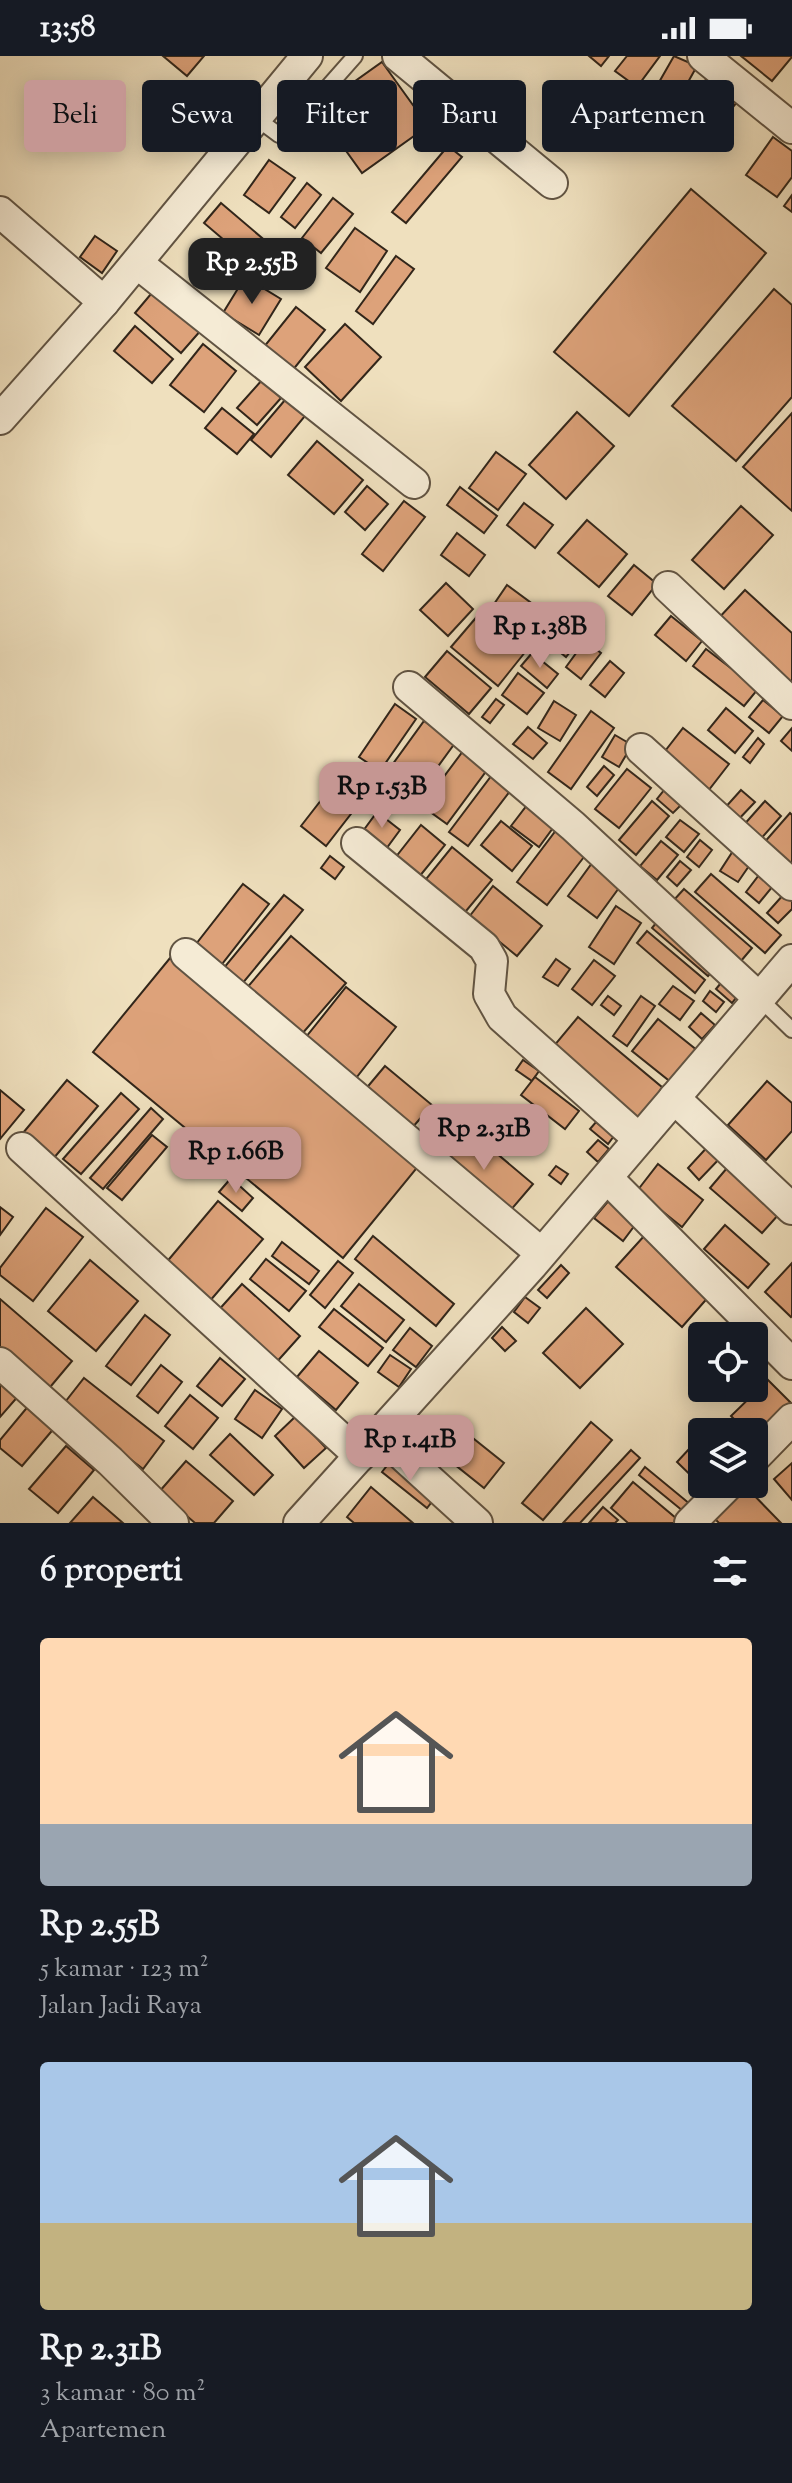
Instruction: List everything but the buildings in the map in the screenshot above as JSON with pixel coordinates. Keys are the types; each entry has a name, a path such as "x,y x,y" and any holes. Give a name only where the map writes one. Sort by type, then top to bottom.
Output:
{"street":[{"path":"261,112 307,56"},
{"path":"398,56 552,183"},
{"path":"703,56 792,128"},
{"path":"0,419 104,302 228,152"},
{"path":"0,212 104,302"},
{"path":"137,263 414,483"},
{"path":"668,587 792,704"},
{"path":"409,687 573,826 759,998"},
{"path":"641,749 792,885"},
{"path":"357,843 484,947 492,961 489,994 502,1017 639,1139"},
{"path":"186,954 541,1253"},
{"path":"299,1523 607,1178 792,960"},
{"path":"674,1098 792,1209"},
{"path":"22,1148 370,1445 477,1523"},
{"path":"607,1178 792,1364"},
{"path":"0,1363 110,1461 173,1523"},
{"path":"768,1444 792,1419"},
{"path":"690,1523 715,1498"}],"lane":[{"path":"261,122 279,135 287,133 355,56"},
{"path":"759,998 792,1030"}]}
